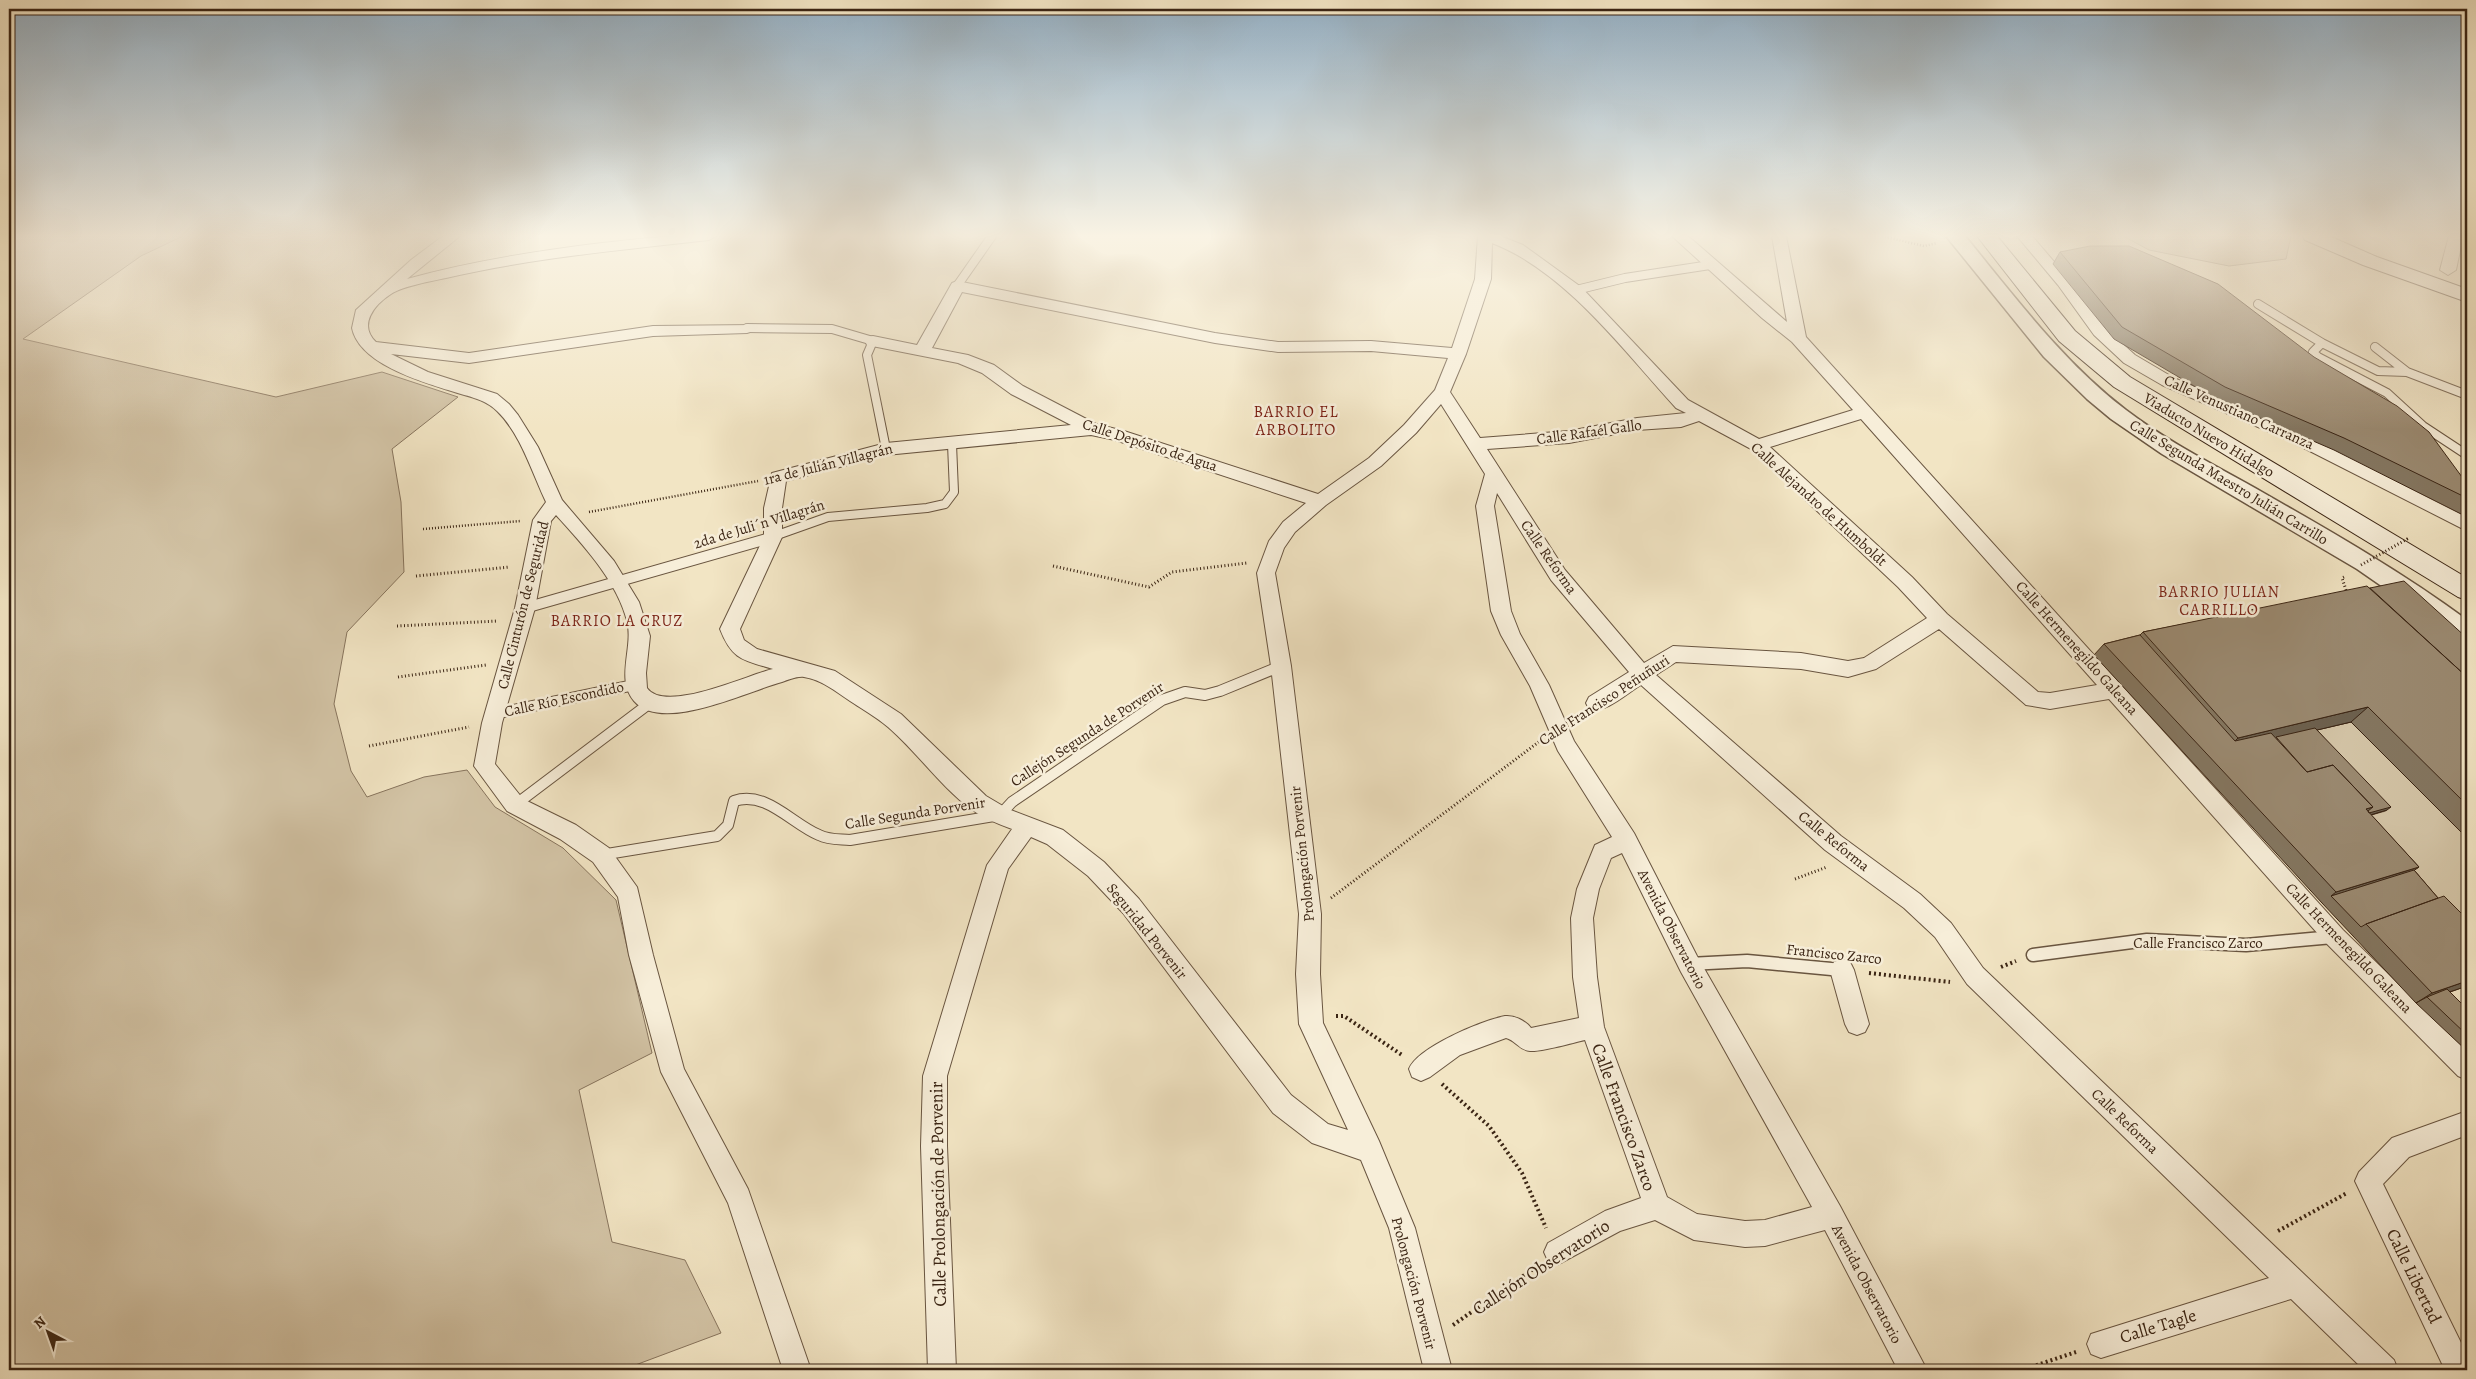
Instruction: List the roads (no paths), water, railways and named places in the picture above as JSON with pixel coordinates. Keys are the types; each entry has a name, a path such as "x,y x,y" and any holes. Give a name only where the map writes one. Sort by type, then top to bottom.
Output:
{"main road":[{"name":"Viaducto Nuevo Hidalgo","path":"2038,300 2067,336 2122,382 2467,590"}],"street":[{"path":"376,300 362,313 360,331 370,346 469,358 653,331 747,328"},
{"path":"922,351 950,300"},
{"path":"1029,300 1216,338 1278,347 1371,346 1458,354"},
{"path":"1442,392 1458,354 1477,300"},
{"name":"Calle Alejandro de Humboldt","path":"1586,300 1682,404 1757,445 1905,582 1940,620 2033,699 2050,701 2113,690"},
{"name":"Calle Hermenegildo Galeana","path":"1753,300 1798,338 2334,937 2467,1068"},
{"path":"1791,300 1798,338"},
{"name":"Calle Segunda Maestro Julián Carrillo","path":"2007,300 2040,341 2076,378 2118,414 2173,452 2396,582 2467,632"},
{"name":"Calle Venustiano Carranza","path":"2076,300 2094,327 2113,346 2137,364 2198,396 2270,425 2352,464 2467,525"},
{"name":"Calle Depósito de Agua","path":"873,342 962,359 988,369 1016,390 1090,429 1118,435 1320,501"},
{"name":"Calle Cinturón de Seguridad","path":"370,346 392,361 422,376 494,399 510,414 525,437 561,510 542,520 523,614 493,718 484,766 515,805"},
{"name":"Calle Reforma","path":"1442,392 1558,575 1642,674 1833,843 1912,901 1943,930 1975,976 2256,1244 2294,1284 2384,1370"},
{"name":"Prolongación Porvenir","path":"1438,1370 1429,1342 1402,1228 1370,1150 1311,1022 1308,974 1310,914 1281,666 1266,573 1275,546 1289,527 1320,501 1375,462 1410,429 1442,392"},
{"path":"1757,445 1864,412"},
{"name":"Calle Rafaél Gallo","path":"1475,444 1569,437 1637,424 1681,421 1701,414"},
{"name":"1ra de Julián Villagrán","path":"774,537 773,508 778,478 886,449 1090,429"},
{"name":"Avenida Observatorio","path":"1494,473 1485,506 1501,611 1511,636 1539,685 1565,745 1626,840 1689,964 1831,1215 1913,1370"},
{"path":"561,510 620,582 630,602 640,635 634,685 640,694 650,702 668,706 703,699 802,668"},
{"name":"Seguridad Porvenir","path":"774,537 730,629 736,645 751,655 828,676 894,720 978,802 1000,815 1056,838 1096,869 1131,906 1282,1104 1321,1134 1370,1150"},
{"path":"2345,587 2396,582"},
{"name":"Calle Francisco Peñuñuri","path":"1596,703 1674,654 1689,653 1801,661 1827,667 1848,669 1869,664 1940,620"},
{"path":"2080,652 2100,648"},
{"path":"515,805 568,832 601,855 629,894 641,954 673,1072 739,1198 797,1370"},
{"name":"Calle Prolongación de Porvenir","path":"942,1370 934,1146 935,1076 998,865 1026,825"},
{"name":"Calle Francisco Zarco","path":"1626,840 1603,852 1588,888 1582,918 1585,977 1592,1028 1657,1206"},
{"path":"1842,970 1857,1024"},
{"name":"Calle Francisco Zarco","path":"1421,1069 1452,1047 1506,1028 1518,1030 1524,1038 1530,1040 1592,1028"},
{"name":"Calle Libertad","path":"2460,1370 2368,1181 2401,1147 2467,1123"},
{"path":"1657,1206 1694,1227 1745,1234 1765,1233 1831,1215"},
{"name":"Callejón Observatorio","path":"1557,1252 1614,1220 1657,1206"},
{"name":"Calle Tagle","path":"2101,1344 2294,1284"}],"lane":[{"path":"2258,304 2322,343 2378,371 2407,372"},
{"path":"747,328 832,329 873,342 867,355 886,449"},
{"path":"2322,343 2314,352 2318,357 2387,394 2423,426 2467,455"},
{"path":"2375,348 2407,372 2467,395"},
{"name":"2da de Juli´n Villagrán","path":"523,614 620,582 774,537 828,517 927,508 944,504 954,492 952,444"},
{"name":"Callejón Segunda de Porvenir","path":"1000,815 1012,802 1162,700 1185,692 1205,695 1220,691 1281,666"},
{"name":"Calle Río Escondido","path":"493,718 634,685"},
{"path":"515,805 650,702"},
{"name":"Calle Segunda Porvenir","path":"601,855 717,836 728,825 734,801 743,797 764,803 825,838 850,840 1000,815"},
{"name":"Calle Francisco Zarco","path":"2033,956 2147,940 2246,945 2334,937"},
{"name":"Francisco Zarco","path":"1689,964 1721,960 1749,960 1842,970"}],"district":[{"name":"BARRIO EL ARBOLITO","path":"1296,420"},
{"name":"BARRIO JULIAN CARRILLO","path":"2219,600"},
{"name":"BARRIO LA CRUZ","path":"617,620"}]}
